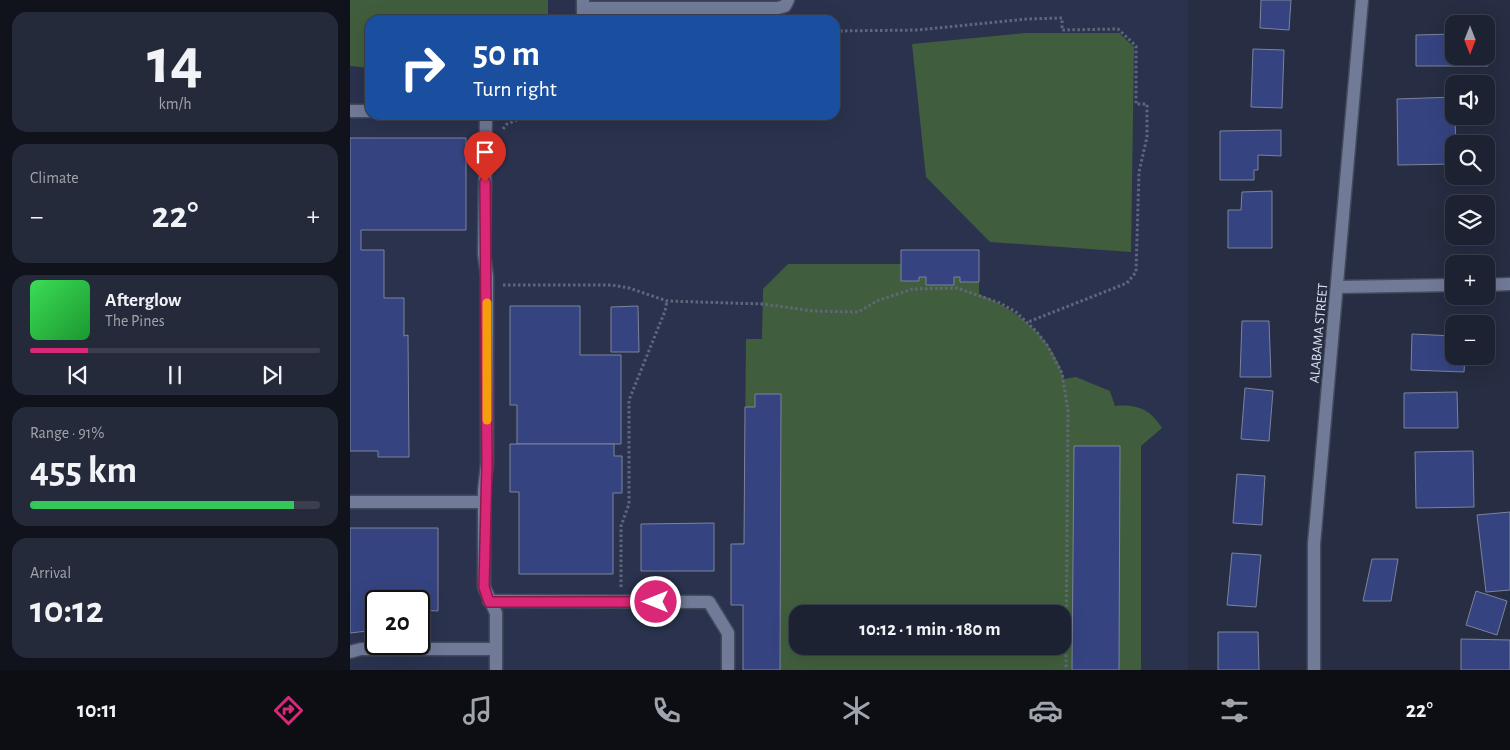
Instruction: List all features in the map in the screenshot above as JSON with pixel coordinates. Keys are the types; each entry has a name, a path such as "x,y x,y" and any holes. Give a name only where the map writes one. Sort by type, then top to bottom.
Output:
{"street":[{"path":"583,9 778,8 785,6 788,0"},
{"name":"ALABAMA STREET","path":"1314,670 1314,544 1362,0"},
{"path":"350,111 365,111"},
{"path":"486,120 484,254 487,286 487,464 484,502 484,587 489,602 496,613 496,670"},
{"path":"1495,285 1510,284"},
{"path":"1338,287 1445,285"},
{"path":"350,502 484,502"},
{"path":"489,602 709,602 728,633 728,670"},
{"path":"350,652 361,649 496,649"}],"path":[{"path":"840,31 918,30 1027,19 1062,18 1062,30 1118,30 1136,46 1136,104 1147,104 1146,136 1139,172 1136,272 1127,283 1028,322"},
{"path":"487,286 612,285 628,288 667,301 763,304 813,311 858,312 879,300 913,289 957,288 1000,303 1016,312 1028,322 1052,352 1062,373 1066,389 1068,411 1066,670"},
{"path":"622,602 622,526 628,504 629,400 667,301"}],"shaded area":[{"path":"350,0 1188,0 1188,670 350,670"}],"green space":[{"path":"350,0 548,0 548,15 365,15 365,68 350,66"},
{"path":"1025,33 1119,33 1134,47 1131,252 990,242 926,177 912,44"},
{"path":"901,250 979,250 979,294 1007,308 1032,327 1051,350 1059,364 1064,379 1076,377 1110,391 1115,406 1136,407 1153,416 1162,428 1141,446 1141,670 743,670 743,605 731,605 731,544 744,543 746,339 762,339 763,289 788,264 901,264"}],"building":[{"path":"1261,0 1291,0 1289,30 1260,28"},
{"path":"1445,34 1445,65 1488,66 1416,66 1416,35"},
{"path":"1253,49 1284,50 1282,108 1251,107"},
{"path":"1445,97 1445,125 1455,125 1456,135 1445,135 1445,164 1398,165 1397,99"},
{"path":"1281,130 1281,156 1258,155 1258,170 1254,170 1254,180 1220,180 1220,131"},
{"path":"350,138 466,138 466,230 361,230 361,250 384,250 384,298 404,298 404,336 408,335 409,457 378,457 378,451 350,451"},
{"path":"1272,191 1272,248 1228,248 1228,210 1241,210 1242,192"},
{"path":"901,250 979,250 979,282 960,282 960,277 954,277 954,285 926,285 926,277 919,277 919,281 901,281"},
{"path":"510,306 580,306 580,355 621,355 621,444 517,444 517,405 510,405"},
{"path":"638,306 639,352 611,352 611,307"},
{"path":"1242,321 1269,321 1271,377 1240,377"},
{"path":"1412,334 1445,336 1445,365 1464,365 1464,372 1411,370"},
{"path":"1245,388 1273,391 1269,441 1241,439"},
{"path":"1457,392 1458,428 1404,428 1404,393"},
{"path":"755,394 781,394 780,670 743,670 743,605 731,605 731,544 744,544 745,407 755,407"},
{"path":"510,444 614,444 614,456 622,456 622,493 613,493 613,574 519,574 519,492 510,492"},
{"path":"1074,446 1120,446 1119,670 1072,670"},
{"path":"1473,451 1474,507 1416,508 1415,452"},
{"path":"1237,474 1265,476 1262,525 1233,523"},
{"path":"1510,512 1510,590 1486,592 1477,515"},
{"path":"714,523 714,571 641,571 641,524"},
{"path":"350,528 438,528 438,611 430,611 430,590 365,590 365,631 350,633"},
{"path":"1232,553 1261,555 1256,607 1227,605"},
{"path":"1372,559 1398,559 1391,601 1363,601"},
{"path":"1476,591 1507,601 1497,635 1466,625"},
{"path":"1218,632 1258,632 1259,670 1218,670"},
{"path":"1461,639 1510,640 1510,670 1461,670"}],"slow traffic":[{"path":"487,303 487,420"}],"route":[{"path":"485,182 484,254 487,276 487,464 484,490 484,587 489,602 656,602"}]}
